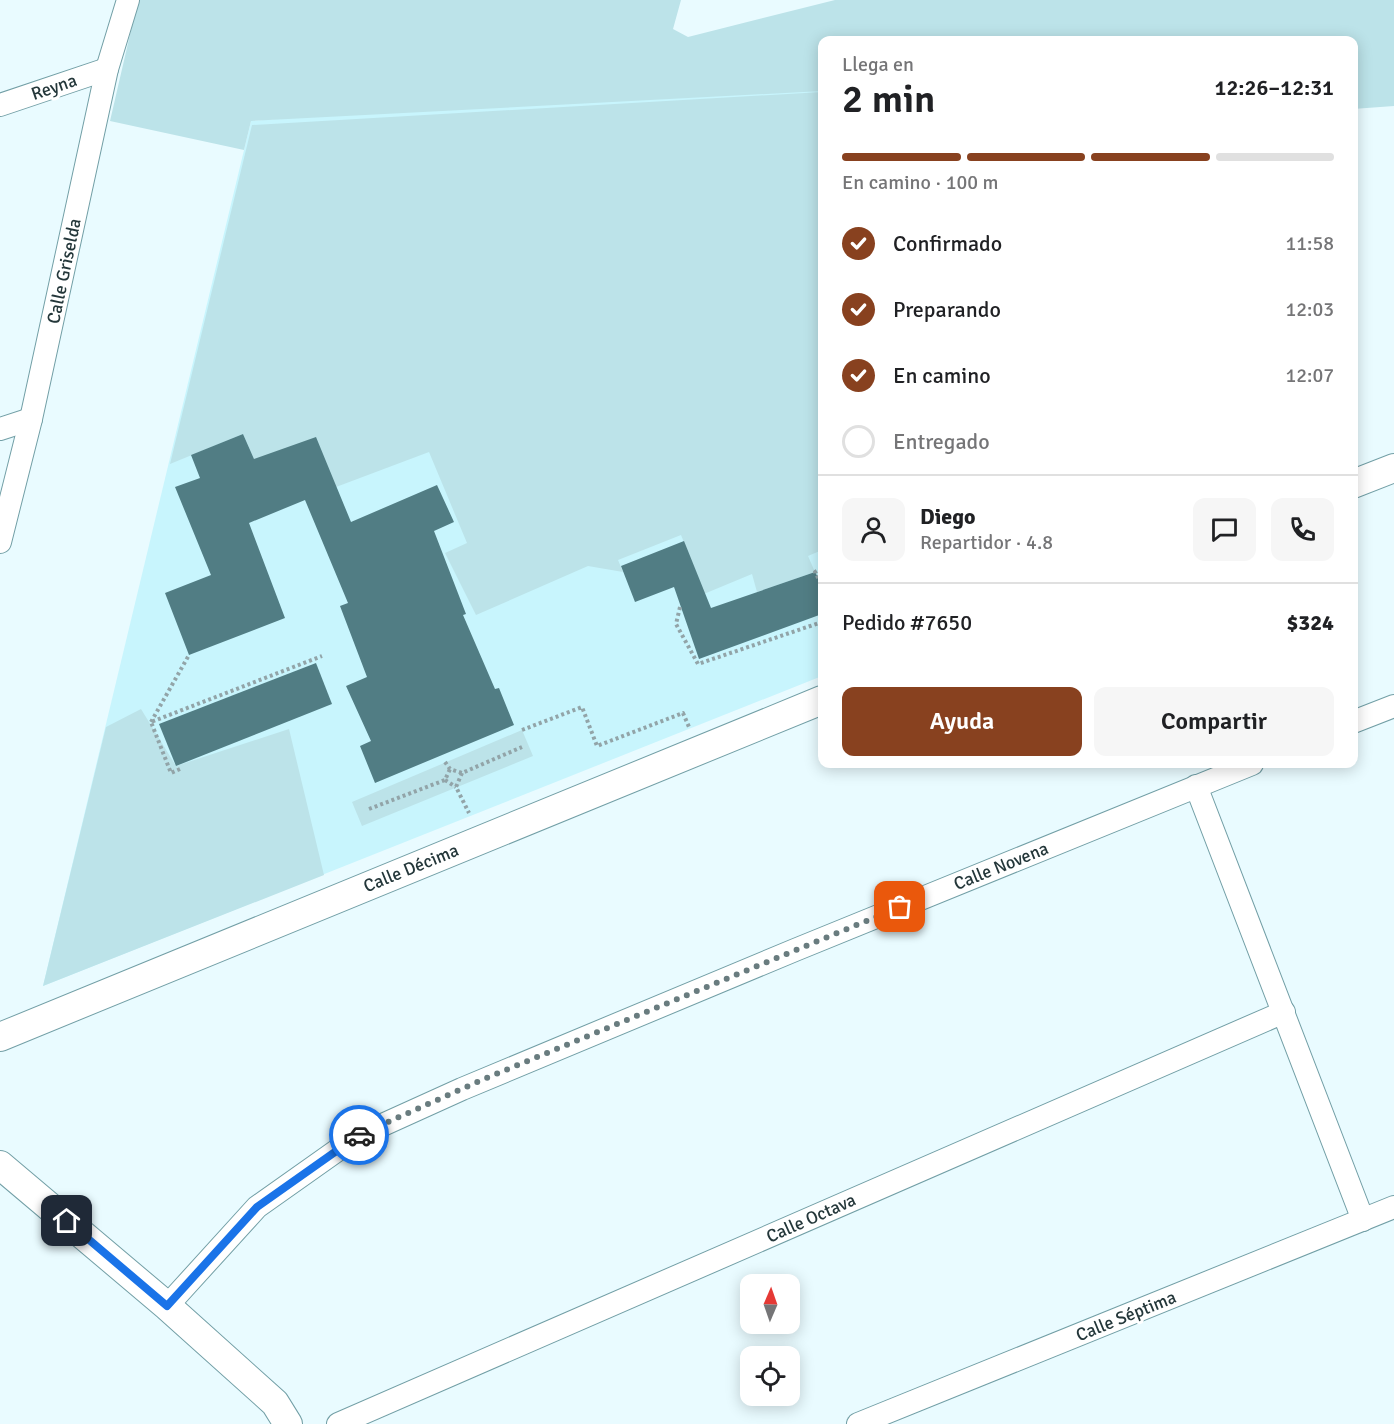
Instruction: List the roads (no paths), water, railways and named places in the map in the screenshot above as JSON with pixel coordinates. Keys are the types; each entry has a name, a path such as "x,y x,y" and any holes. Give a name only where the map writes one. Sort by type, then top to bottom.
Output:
{"street":[{"name":"Calle Griselda","path":"0,542 31,419 107,69 128,0"},
{"name":"Reyna","path":"0,105 107,69"},
{"path":"0,429 31,419"},
{"path":"1358,482 1394,468"},
{"name":"Calle Décima","path":"0,1037 818,702"},
{"path":"1358,721 1394,706"},
{"name":"Calle Novena","path":"167,1306 257,1207 356,1137 462,1089 739,973 1242,768"},
{"path":"1196,786 1363,1220"},
{"name":"Calle Octava","path":"338,1424 1284,1012"},
{"path":"0,1165 167,1306 275,1403 288,1424"},
{"name":"Calle Séptima","path":"858,1424 1394,1207"}]}
